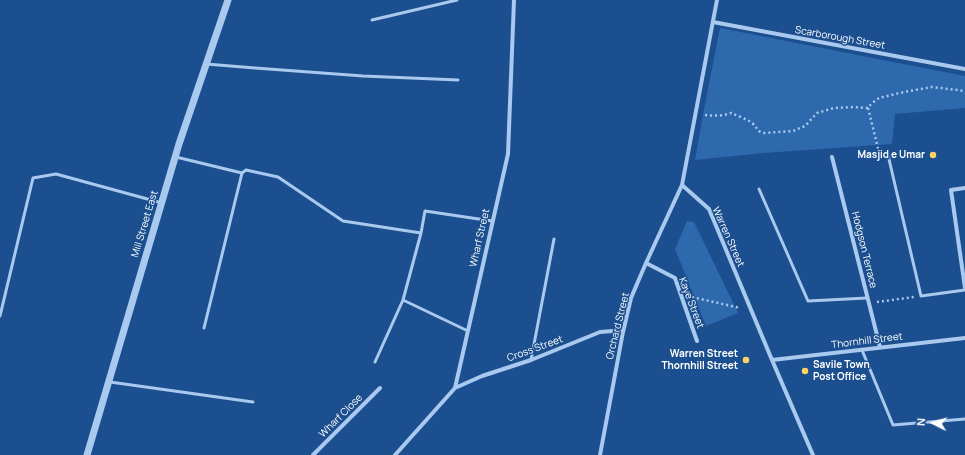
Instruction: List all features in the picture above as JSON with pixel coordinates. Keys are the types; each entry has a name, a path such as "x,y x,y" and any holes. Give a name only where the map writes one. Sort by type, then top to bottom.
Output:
{"street":[{"name":"Mill Street East","path":"87,455 176,156 228,0"},
{"name":"Wharf Street","path":"395,455 455,388 508,154 514,0"},
{"path":"682,185 717,0"},
{"name":"Scarborough Street","path":"713,22 965,68"},
{"name":"Hodgson Terrace","path":"832,157 880,347"},
{"name":"Orchard Street","path":"600,455 623,332 631,298 682,185"},
{"name":"Warren Street","path":"682,185 709,209 750,310 813,455"},
{"path":"965,188 951,190 965,289"},
{"name":"Kaye Street","path":"646,263 675,278 697,340"},
{"name":"Cross Street","path":"455,388 482,376 532,360 600,332 623,332"},
{"name":"Thornhill Street","path":"772,360 965,338"},
{"name":"Wharf Close","path":"313,455 380,388"}],"lane":[{"path":"372,20 457,0"},
{"path":"206,64 363,76 458,80"},
{"path":"888,155 921,296 965,289"},
{"path":"176,156 242,173 246,170 278,177 342,221 421,233"},
{"path":"204,328 242,173"},
{"path":"0,316 33,178 56,174 162,203"},
{"path":"759,189 808,301 867,298"},
{"path":"375,362 403,300 421,233 425,211 492,221"},
{"path":"532,360 554,239"},
{"path":"403,300 468,331"},
{"path":"862,350 893,425 965,419"},
{"path":"108,382 253,402"}],"path":[{"path":"868,108 879,98 932,87 965,91"},
{"path":"696,113 714,116 727,115 731,113 753,123 757,130 764,132 793,131 805,126 817,113 834,108 868,108"},
{"path":"868,108 878,148 888,155"},
{"path":"681,295 750,310"},
{"path":"869,303 921,296"}],"shaded area":[{"path":"720,28 965,76 965,108 895,114 892,144 764,153 695,160"},
{"path":"687,221 694,222 738,313 706,326 675,249"}],"place":[{"name":"Masjid e Umar","path":"933,155"},
{"name":"Warren Street Thornhill Street","path":"746,360"},
{"name":"Savile Town Post Office","path":"805,371"}]}
